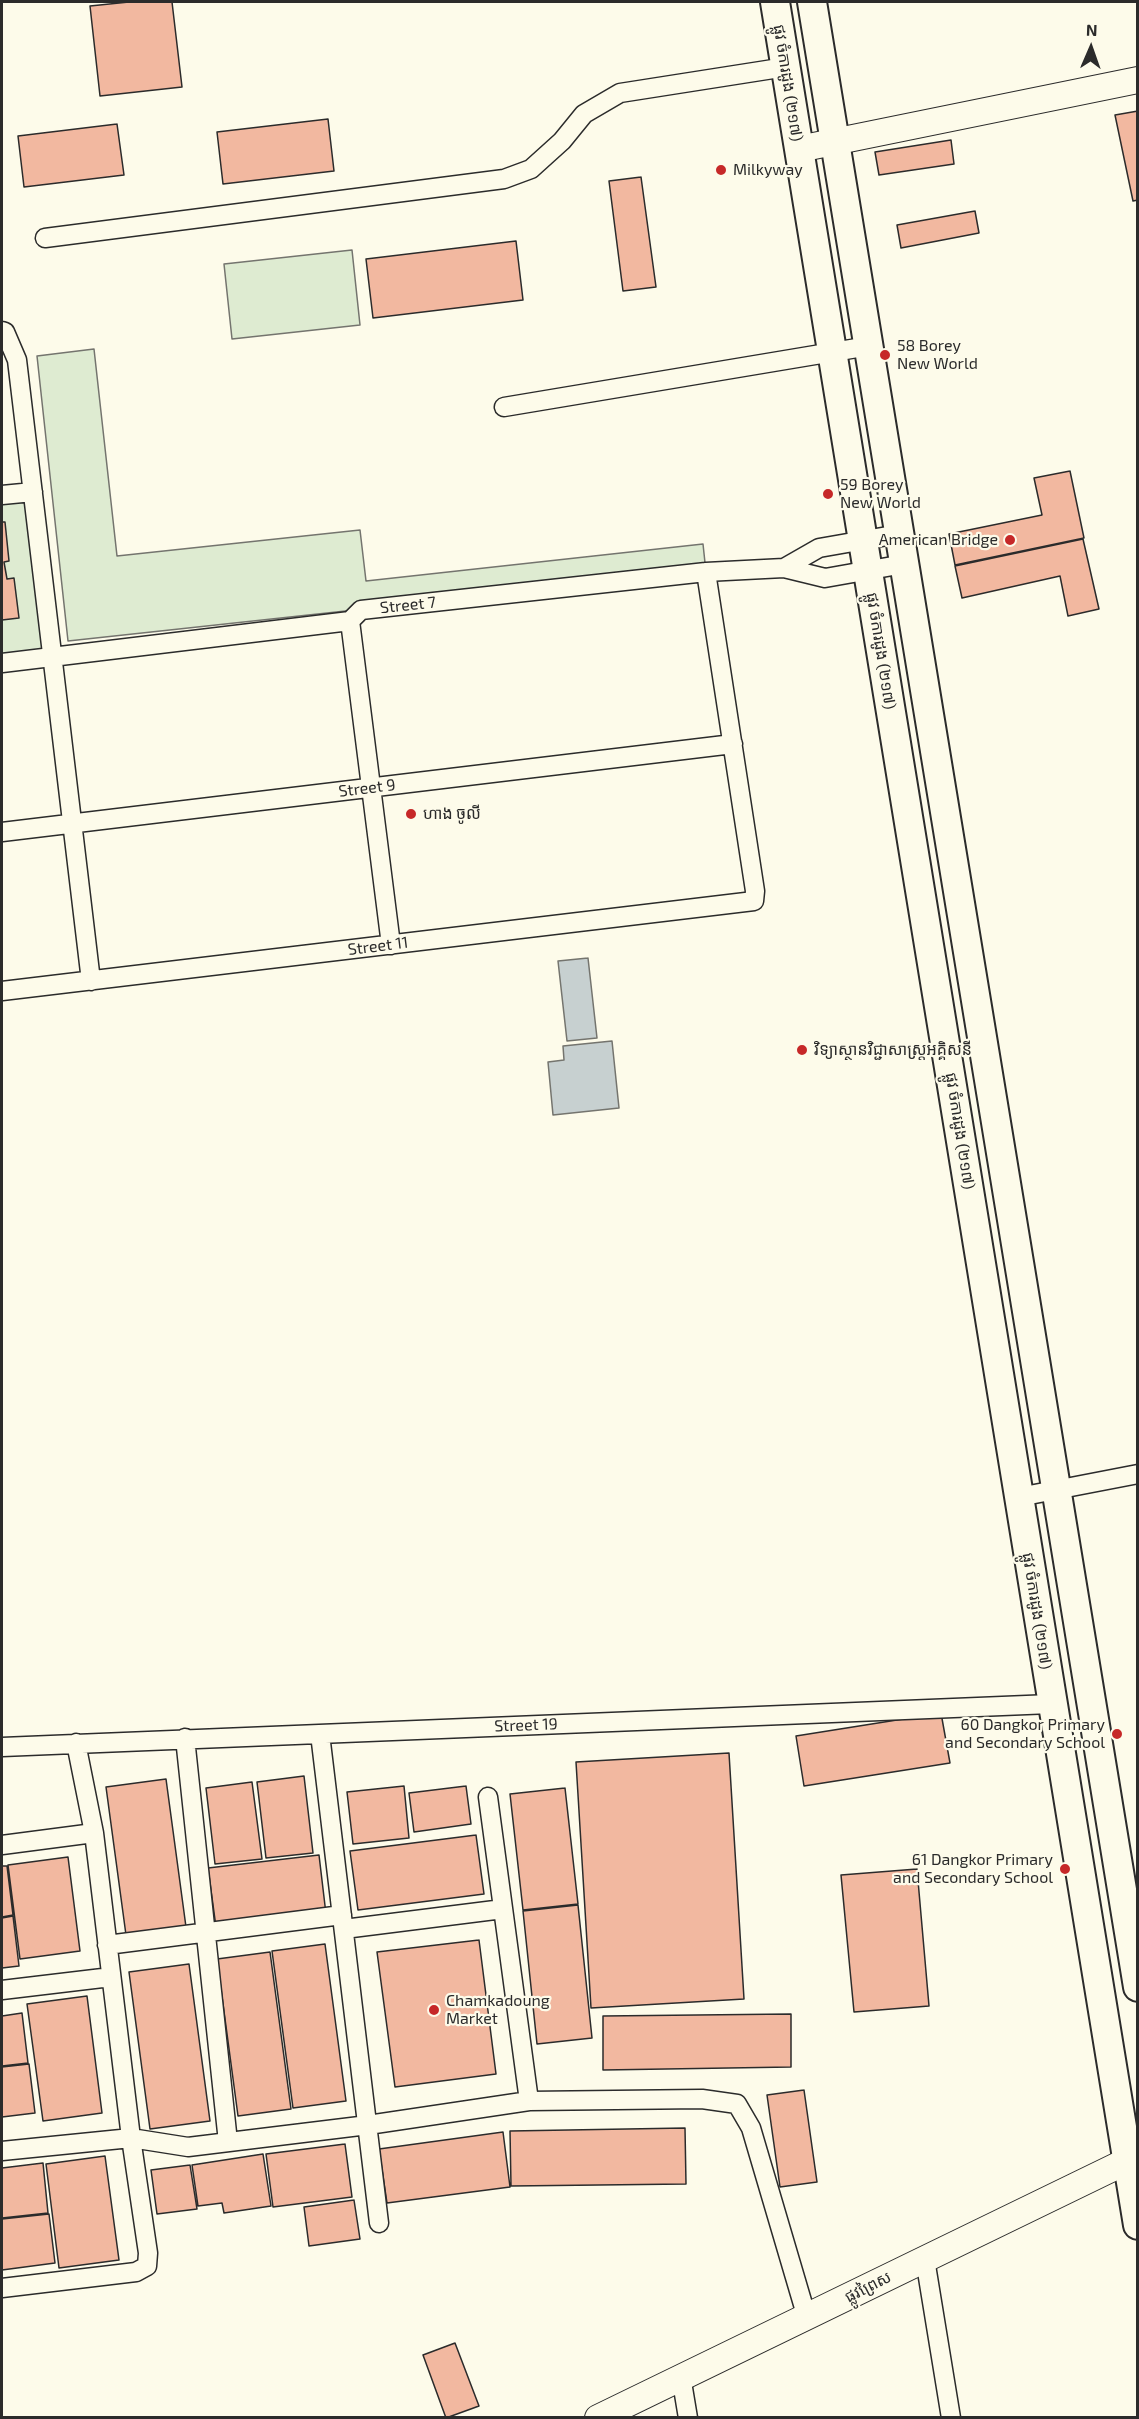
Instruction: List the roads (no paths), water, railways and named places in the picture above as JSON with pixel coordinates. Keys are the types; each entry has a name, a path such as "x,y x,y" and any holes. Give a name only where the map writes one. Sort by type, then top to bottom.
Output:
{"main road":[{"name":"ផ្លូវ ចំការដូង (២១៧)","path":"775,2 1051,1704 1132,2160 1137,2224"},
{"path":"812,2 1137,1987"},
{"path":"799,149 1137,80"},
{"name":"ផ្លូវព្រៃស","path":"598,2418 1132,2160"}],"street":[{"path":"45,238 504,179 531,169 562,141 584,114 620,93 786,68"},
{"path":"3,332 17,360 92,981"},
{"path":"504,407 869,346"},
{"path":"2,495 33,492"},
{"name":"Street 7","path":"784,568 819,548 899,534"},
{"name":"Street 7","path":"2,663 350,621 361,610 706,572 784,568 825,578 904,564"},
{"path":"706,572 733,744"},
{"path":"350,621 391,945"},
{"name":"Street 9","path":"2,832 733,744"},
{"name":"Street 11","path":"2,991 754,901 755,891 733,744"},
{"path":"1019,1497 1137,1474"},
{"name":"Street 19","path":"2,1747 1051,1704"},
{"path":"320,1734 379,2223"},
{"path":"185,1738 228,2142"},
{"path":"2,2288 136,2272 147,2266 148,2253 131,2138 94,1833 75,1743"},
{"path":"488,1797 529,2101"},
{"path":"2,1845 94,1833"},
{"path":"107,1945 206,1933 503,1909"},
{"path":"2,1990 111,1977"},
{"path":"2,2151 131,2138 188,2147 368,2125 529,2101 702,2099 737,2104 751,2128 807,2318"},
{"path":"925,2259 951,2418"},
{"path":"681,2376 688,2418"}],"place":[{"name":"Milkyway","path":"721,170"},
{"name":"58 Borey New World","path":"885,355"},
{"name":"59 Borey New World","path":"828,494"},
{"name":"American Bridge","path":"1010,540"},
{"name":"ហាង ចូលី","path":"411,814"},
{"name":"វិទ្យាស្ថានវិជ្ជាសាស្រ្តអគ្គិសនី","path":"802,1050"},
{"name":"60 Dangkor Primary and Secondary School","path":"1117,1734"},
{"name":"61 Dangkor Primary and Secondary School","path":"1065,1869"},
{"name":"Chamkadoung Market","path":"434,2010"}]}
